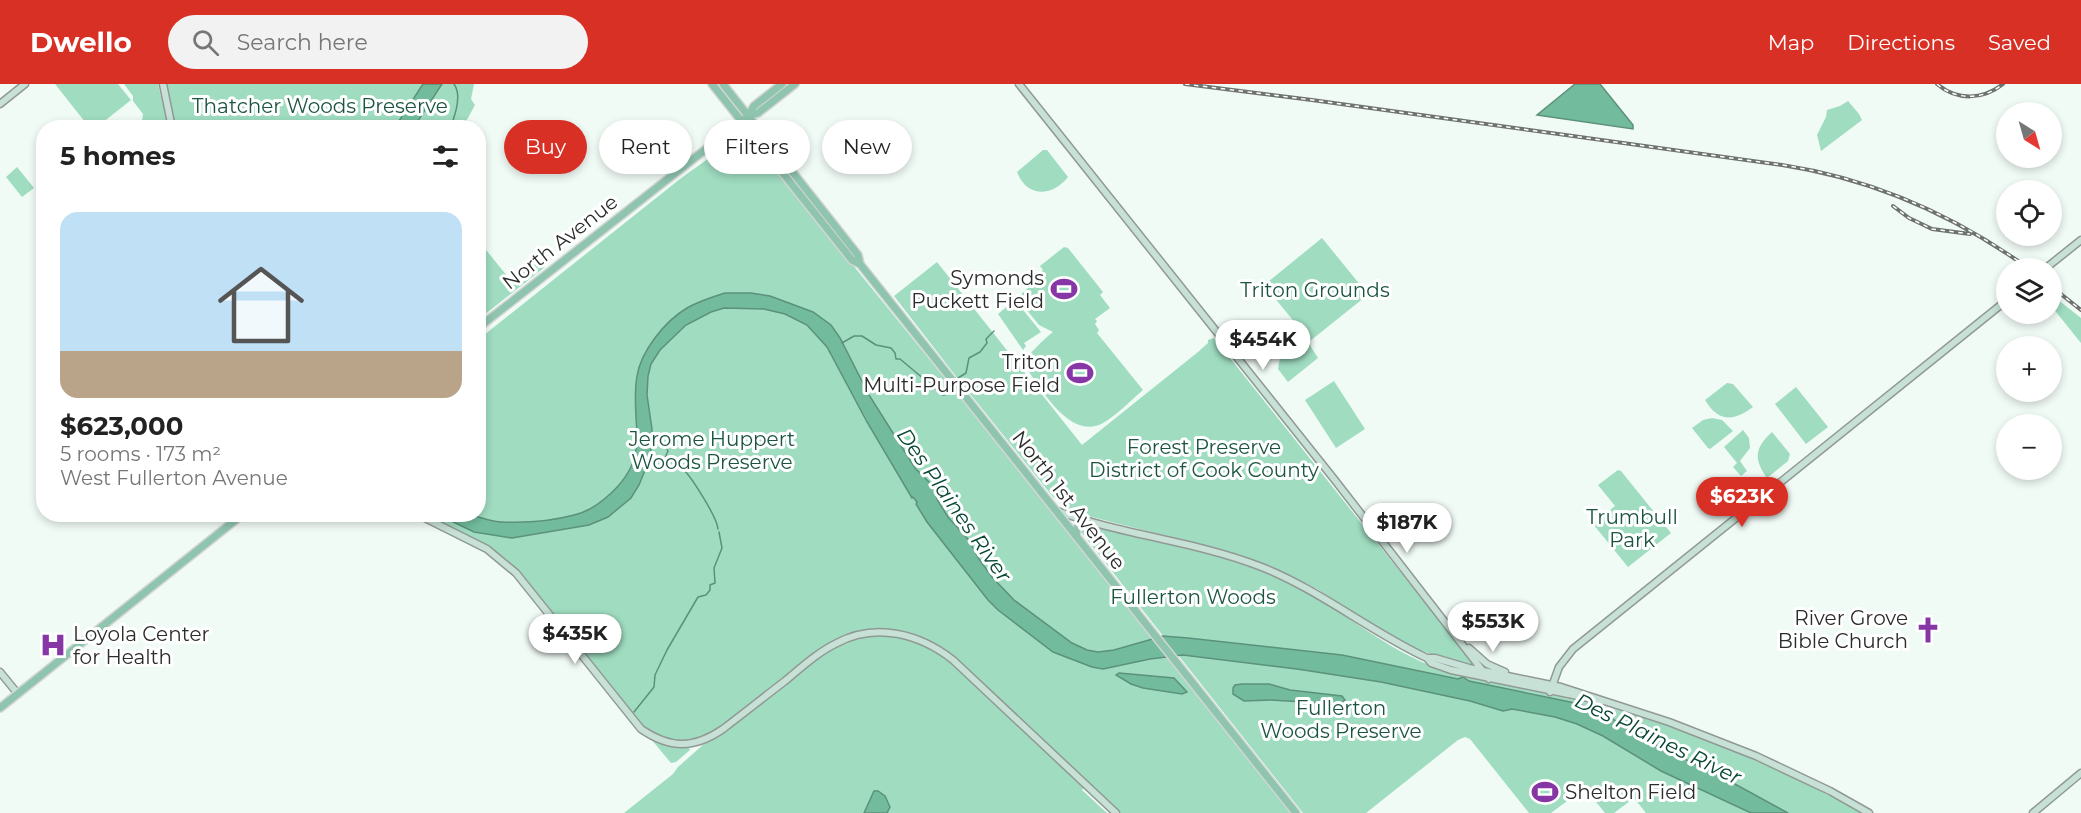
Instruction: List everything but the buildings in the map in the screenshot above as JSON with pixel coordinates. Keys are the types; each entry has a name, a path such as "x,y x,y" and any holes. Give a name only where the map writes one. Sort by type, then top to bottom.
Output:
{"main road":[{"name":"North 1st Avenue","path":"712,84 739,120"},
{"name":"North 1st Avenue","path":"723,84 858,255 861,264 1296,813"},
{"name":"North Avenue","path":"743,120 754,106 782,84"},
{"name":"North Avenue","path":"748,116 759,113 795,84"},
{"name":"North Avenue","path":"486,322 704,151"},
{"name":"North 1st Avenue","path":"783,174 852,260 861,264"},
{"path":"1076,536 1077,528 1084,520"},
{"path":"0,708 233,522"}],"street":[{"path":"0,104 25,84"},
{"path":"163,84 170,120"},
{"path":"1019,84 1334,479 1489,679"},
{"path":"2058,258 2081,240"},
{"path":"1551,688 1563,660 1576,647 1996,309"},
{"path":"1057,511 1084,520 1229,556 1275,572 1314,592 1393,642 1427,658 1516,677"},
{"path":"433,522 487,549 516,573 641,729 654,738 681,745 707,739 838,642 868,633 898,633 930,644 953,660 1116,813"},
{"path":"1461,642 1487,664 1516,677 1669,722 1756,756 1830,791 1869,813"},
{"path":"1427,658 1431,663 1451,670 1489,679 1551,688"},
{"path":"0,672 18,694"},
{"path":"2033,813 2081,773"}],"green space":[{"path":"55,84 118,84 131,100 106,120 83,120"},
{"path":"124,84 158,84 166,120 142,120 143,114 133,101 133,96"},
{"name":"Thatcher Woods Preserve","path":"166,84 474,84 471,99 475,105 467,120 174,120"},
{"path":"1848,101 1862,120 1821,151 1817,135 1827,110"},
{"path":"1043,150 1047,150 1068,177 1055,188 1040,192 1027,187 1017,172"},
{"name":"Jerome Huppert Woods Preserve","path":"704,162 704,174 779,174 1291,813 1119,813 949,654 925,640 887,630 860,632 846,636 715,732 694,739 675,740 648,730 639,722 540,598 510,565 435,522 486,522 486,333 680,179 687,174 692,174 692,170"},
{"path":"17,167 34,188 22,197 6,177"},
{"name":"Triton Grounds","path":"1322,238 1366,292 1365,297 1310,341 1264,285"},
{"name":"Triton Multi-Purpose Field","path":"1064,247 1068,248 1103,292 1100,295 1110,308 1095,319 1099,330 1097,333 1143,390 1108,420 1090,427 1078,425 1056,408 1022,361 1053,332 1039,325 1017,298 1041,276 1039,274 1043,270 1040,266"},
{"path":"486,250 511,281 522,273 514,286 524,272 549,254 544,263 516,288 543,265 545,267 486,313"},
{"name":"Forest Preserve District of Cook County","path":"937,262 1082,445 1198,352 1208,343 1208,340 1214,338 1476,667 1443,659 1398,641 1317,589 1268,565 1222,550 1076,513 1065,507 1053,497 894,296"},
{"path":"1015,300 1041,332 1024,343 1026,346 1023,350 998,314"},
{"path":"2062,303 2081,318 2081,343 2062,319"},
{"path":"1303,334 1318,358 1288,382 1278,369 1281,352"},
{"path":"1334,381 1365,429 1336,448 1305,400"},
{"path":"1727,383 1733,384 1753,407 1733,417 1716,413 1705,400"},
{"path":"1796,387 1828,427 1806,444 1775,404"},
{"path":"1712,418 1722,420 1733,431 1710,449 1692,428 1703,420"},
{"path":"1743,430 1749,438 1750,448 1740,461 1747,471 1741,476 1733,467 1737,463 1724,447"},
{"path":"1772,432 1790,454 1788,461 1767,478 1759,465 1758,454 1762,443"},
{"name":"Trumbull Park","path":"1618,470 1671,533 1628,567 1593,524 1615,506 1598,485"},
{"name":"Fullerton Woods Preserve","path":"1086,525 1190,549 1266,573 1309,594 1401,651 1447,672 1620,711 1683,731 1774,769 1862,813 1646,813 1634,798 1614,813 1605,813 1583,789 1551,813 1529,813 1470,739 1465,737 1458,740 1366,813 1303,813 1081,532 1082,526"},
{"path":"872,635 908,640 941,654 1085,786 1082,790 1107,813 624,813 673,774 704,744 822,655 841,643"},
{"path":"651,739 669,746 688,746 690,750 676,762 671,763"}],"shaded area":[{"path":"423,84 442,84 419,120 400,120"},
{"path":"1575,84 1600,84 1633,125 1633,129 1537,115"},
{"path":"725,293 770,296 813,312 831,325 869,395 915,468 932,485 948,517 968,539 992,577 1014,600 1072,643 1098,652 1114,650 1163,636 1342,655 1458,679 1463,677 1469,681 1575,703 1599,711 1658,746 1788,813 1751,813 1661,771 1603,736 1555,717 1512,709 1503,711 1470,701 1381,682 1297,669 1183,655 1103,669 1053,652 988,600 927,522 867,422 827,347 807,325 785,314 764,309 724,308 711,312 686,325 660,350 651,364 648,376 647,395 652,429 648,463 631,498 608,517 589,525 512,538 474,532 453,522 486,522 486,519 498,522 557,519 579,514 601,502 623,480 636,453 635,394 639,366 643,357 655,337 670,321 687,308"},
{"path":"1119,673 1174,678 1187,692 1182,694 1143,688 1116,675"},
{"path":"1269,684 1290,690 1342,696 1345,700 1340,704 1270,700 1244,701 1233,694 1235,685"},
{"path":"874,791 885,796 890,807 887,813 864,813"}],"waterway":[{"path":"453,120 458,100 454,84"},
{"path":"958,378 966,373 969,358 980,352 987,343 986,339 994,331"},
{"path":"842,343 854,336 862,336 876,345 891,348 896,359 900,359 943,395 949,394 947,387 949,385"},
{"path":"651,436 663,442 668,451 665,458 681,467 689,476 709,508 718,529"},
{"path":"634,712 654,687 655,675 667,650 698,597 706,595 710,590 710,585 715,583 714,568 722,548 719,532"}],"railway":[{"path":"1185,84 1816,171 1911,202 1942,216 2013,258"},
{"path":"1937,84 1961,96 1979,96 2003,84"},
{"path":"1893,206 1909,218 1932,229 1970,234"},
{"path":"2062,295 2081,310"}],"place":[{"name":"Symonds Puckett Field","path":"1064,289"},
{"name":"Triton Multi-Purpose Field","path":"1080,373"},
{"name":"River Grove Bible Church","path":"1928,630"},
{"name":"Loyola Center for Health","path":"53,645"},
{"name":"Shelton Field","path":"1545,792"}],"water label":[{"name":"Des Plaines River","path":"954,505"},
{"name":"Des Plaines River","path":"1658,739"}],"park label":[{"name":"Fullerton Woods","path":"1193,597"}]}
